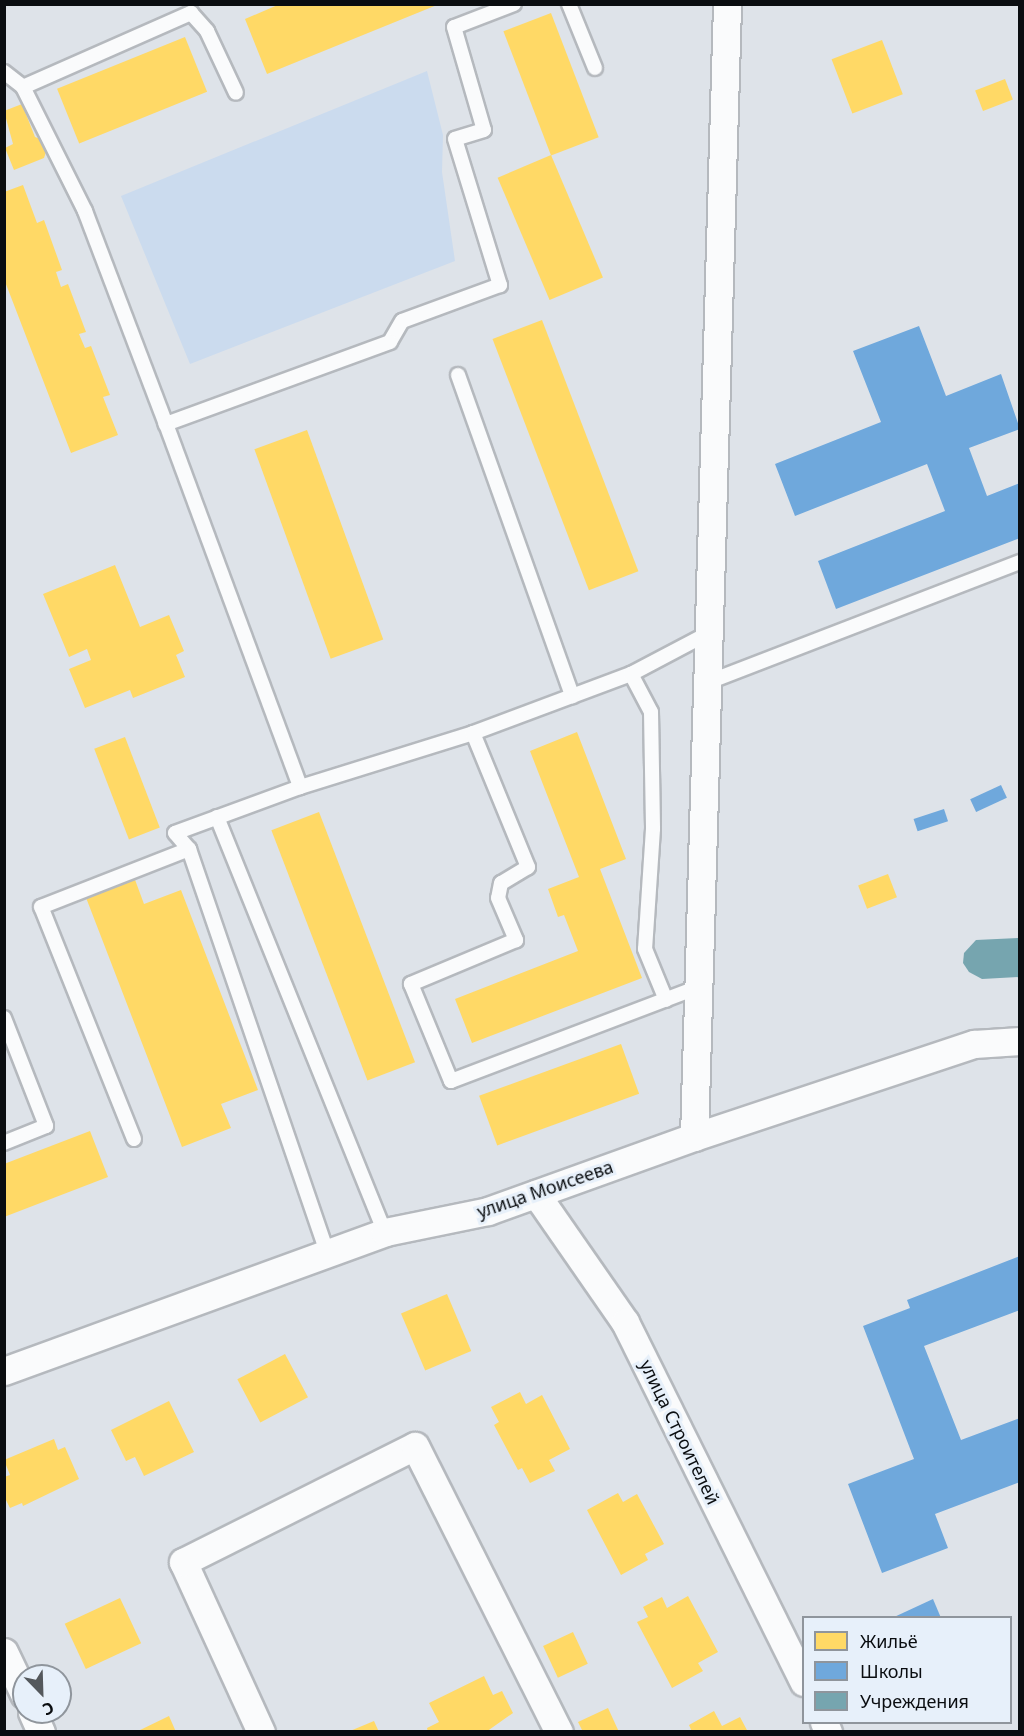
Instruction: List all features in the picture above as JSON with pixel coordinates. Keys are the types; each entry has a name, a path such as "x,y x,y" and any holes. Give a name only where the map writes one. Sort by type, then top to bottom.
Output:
{"street":[{"path":"694,1137 696,988 727,4"},
{"name":"улица Моисеева","path":"4,1371 328,1255 385,1232 488,1211 694,1137 974,1044 1020,1041"},
{"name":"улица Строителей","path":"536,1194 625,1322 802,1678"},
{"path":"261,1731 183,1562 415,1446 559,1731"},
{"path":"4,1652 12,1669"}],"lane":[{"path":"166,424 390,342 402,321 500,285 455,139 484,130 454,27 513,4"},
{"path":"569,4 595,68"},
{"path":"24,87 191,13 207,30 236,93"},
{"path":"4,72 24,87 85,211 300,787"},
{"path":"458,375 572,696"},
{"path":"706,683 1020,562"},
{"path":"328,1255 189,849 175,833 300,787 473,733 631,674 707,634"},
{"path":"631,674 651,712 653,829 645,949 666,1000"},
{"path":"473,733 528,867 501,883 498,898 516,940 411,984 451,1081 696,988"},
{"path":"217,817 385,1232"},
{"path":"134,1139 42,907 189,849"},
{"path":"4,1018 46,1126 4,1143"}],"shaded area":[{"path":"427,71 443,135 442,172 455,261 190,364 121,196"}],"building: Жильё":[{"path":"280,4 437,5 267,74 245,19"},
{"path":"551,13 599,137 551,155 503,31"},
{"path":"185,37 207,92 79,143 57,89"},
{"path":"882,40 903,94 852,113 832,59"},
{"path":"1005,79 1013,100 983,111 975,90"},
{"path":"22,104 35,137 43,140 47,149 44,158 14,170 5,148 13,144 4,111"},
{"path":"551,155 603,277 550,300 498,178"},
{"path":"23,185 37,223 44,220 62,270 56,272 61,287 68,284 86,332 79,334 85,348 91,346 110,395 103,397 118,435 71,453 4,279 4,192"},
{"path":"542,320 638,571 589,590 493,339"},
{"path":"307,430 383,640 331,659 254,449"},
{"path":"115,565 140,627 169,615 184,651 176,655 185,677 133,698 130,690 85,708 69,669 91,660 87,649 69,657 43,594"},
{"path":"577,732 626,859 600,869 642,978 472,1043 455,999 578,951 564,915 558,917 548,889 579,877 530,751"},
{"path":"125,737 160,828 129,839 94,749"},
{"path":"319,812 415,1062 367,1080 271,830"},
{"path":"888,874 897,897 867,909 858,885"},
{"path":"134,877 144,904 181,890 258,1090 221,1104 231,1128 182,1147 85,895"},
{"path":"621,1044 639,1094 497,1145 479,1096"},
{"path":"90,1131 108,1177 4,1217 4,1164"},
{"path":"447,1294 471,1351 425,1371 401,1314"},
{"path":"285,1354 308,1397 260,1423 237,1379"},
{"path":"520,1392 526,1404 542,1395 570,1449 549,1460 555,1471 530,1483 522,1468 518,1470 494,1425 499,1422 491,1407"},
{"path":"169,1401 194,1452 144,1476 135,1457 126,1461 111,1430"},
{"path":"54,1439 58,1450 65,1447 79,1479 23,1506 22,1503 10,1508 4,1496 4,1477 10,1475 4,1460"},
{"path":"618,1493 623,1502 637,1494 664,1544 645,1554 648,1560 621,1575 587,1510"},
{"path":"688,1596 718,1652 698,1663 703,1671 672,1688 637,1622 648,1617 643,1607 662,1597 667,1608"},
{"path":"120,1598 141,1643 86,1669 65,1624"},
{"path":"573,1632 588,1664 558,1678 543,1646"},
{"path":"484,1676 493,1695 502,1691 513,1713 486,1732 428,1732 427,1728 439,1722 429,1703"},
{"path":"608,1708 619,1732 583,1732 578,1722"},
{"path":"714,1711 722,1726 740,1717 748,1732 692,1732 689,1725"},
{"path":"169,1716 176,1732 136,1732"},
{"path":"374,1721 379,1732 350,1732 350,1731"}],"building: Школы":[{"path":"919,326 946,396 1001,374 1020,429 969,448 987,496 1020,483 1020,538 836,609 818,561 945,511 927,464 795,516 775,464 881,422 853,351"},
{"path":"1001,785 1007,798 976,812 970,799"},
{"path":"944,809 948,821 918,831 914,819"},
{"path":"1020,1256 1020,1310 924,1346 961,1440 1020,1418 1020,1482 935,1514 948,1548 882,1573 848,1484 914,1459 863,1326 910,1308 907,1300"},
{"path":"933,1599 940,1616 896,1616"}],"building: Учреждения":[{"path":"1018,938 1020,977 982,979 969,972 963,963 964,953 976,940"}]}
